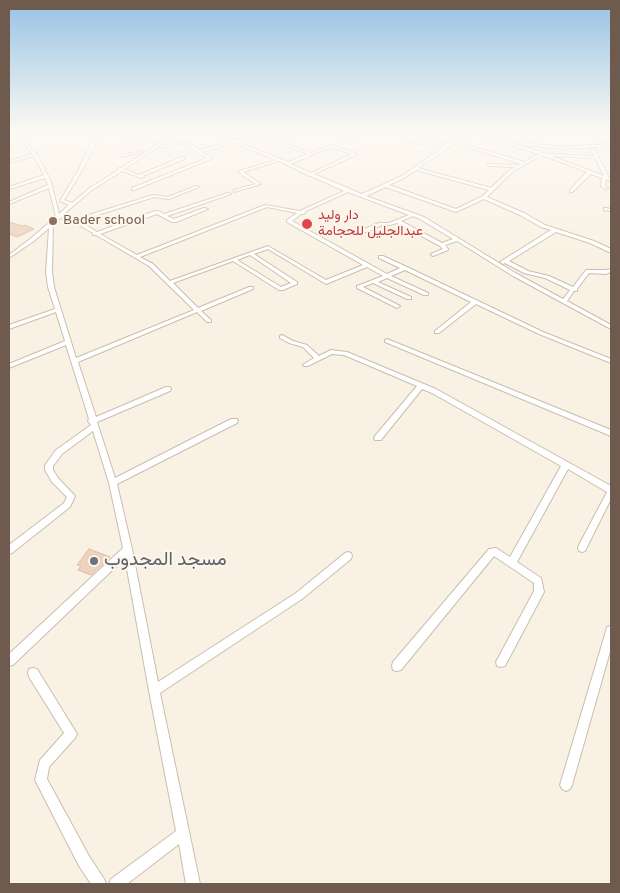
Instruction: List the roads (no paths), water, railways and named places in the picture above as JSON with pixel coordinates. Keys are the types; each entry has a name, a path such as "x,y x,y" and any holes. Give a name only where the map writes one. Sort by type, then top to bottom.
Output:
{"street":[{"path":"72,205 62,201 78,174"},
{"path":"9,257 32,240 91,189 113,174"},
{"path":"133,174 153,180"},
{"path":"139,176 145,174"},
{"path":"133,189 169,174"},
{"path":"235,191 259,184 243,174"},
{"path":"307,174 347,191 412,215 458,239 611,327"},
{"path":"362,196 408,174"},
{"path":"434,174 492,190"},
{"path":"385,185 456,212 484,197 510,174"},
{"path":"571,191 588,174"},
{"path":"592,174 608,178 603,186 606,188"},
{"path":"9,188 46,176 50,186 58,218 49,272 57,310 113,483 128,549 154,691 193,884"},
{"path":"9,203 50,186"},
{"path":"75,221 154,196 168,198 197,188"},
{"path":"347,191 302,213 290,222 387,276 426,294"},
{"path":"165,216 229,194"},
{"path":"484,197 555,230 592,242 611,251"},
{"path":"138,256 267,206 302,213"},
{"path":"95,234 157,212 174,221 206,209"},
{"path":"364,231 380,225 390,224 412,215"},
{"path":"58,218 75,221 95,234 138,256 151,265 209,321"},
{"path":"397,221 446,249 433,255"},
{"path":"499,264 555,230"},
{"path":"442,245 458,239"},
{"path":"169,283 270,248 326,282 367,265"},
{"path":"234,260 281,289 295,282 251,254"},
{"path":"381,257 542,333 611,361"},
{"path":"506,261 526,272 547,277 575,290"},
{"path":"396,306 359,288 405,268"},
{"path":"564,301 575,290 588,271 606,272 611,270"},
{"path":"372,281 408,298"},
{"path":"74,361 251,288"},
{"path":"437,332 475,302"},
{"path":"9,327 57,310"},
{"path":"282,337 305,346 318,358"},
{"path":"387,341 611,433"},
{"path":"9,366 67,342"},
{"path":"306,365 331,352 345,353 434,391 611,491 582,548"},
{"path":"378,438 422,386"},
{"path":"9,550 67,505 71,496 54,480 49,470 49,465 59,452 93,424 168,389"},
{"path":"113,483 234,421"},
{"path":"511,563 566,465"},
{"path":"9,661 128,549"},
{"path":"396,666 492,552 496,552 538,581 539,592 501,662"},
{"path":"154,691 299,596 348,556"},
{"path":"566,785 611,632"},
{"path":"33,673 70,734 44,764 41,780 84,861 99,884"},
{"path":"116,884 182,834"}],"place":[{"name":"Bader school","path":"53,221"},
{"name":"دار وليد عبدالجليل للحجامة","path":"307,224"},
{"name":"مسجد المجدوب","path":"94,561"}]}
